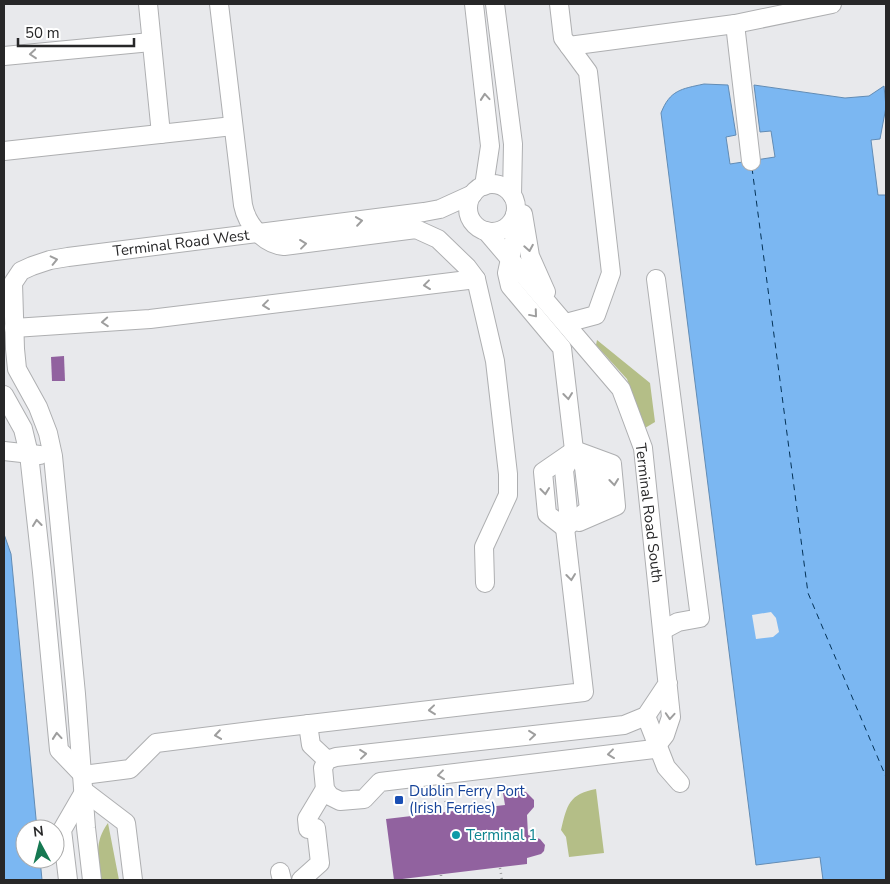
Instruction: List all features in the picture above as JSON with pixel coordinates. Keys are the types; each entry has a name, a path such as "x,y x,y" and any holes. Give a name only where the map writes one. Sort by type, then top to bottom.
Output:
{"street":[{"path":"148,4 161,134"},
{"path":"219,4 245,214 258,234 275,246 284,246 416,229 438,239 476,279 496,370 508,474 508,495 484,547 485,583"},
{"path":"474,4 490,146 478,190 469,201 470,216 479,228 486,231 501,230 512,221 514,204"},
{"name":"Terminal Road South","path":"496,4 513,144 514,204 522,210 530,256 560,317"},
{"path":"559,4 563,38 588,72 611,273 596,315 560,317"},
{"path":"569,46 735,24 832,4"},
{"path":"735,24 751,161"},
{"path":"4,56 151,42"},
{"path":"4,151 233,126"},
{"path":"478,190 499,185 506,189 514,204 516,231 507,273 510,286 562,348 574,450 602,507"},
{"name":"Terminal Road West","path":"92,880 53,456 48,433 34,399 17,369 13,283 21,272 50,260 424,212 440,209 478,190"},
{"name":"Terminal Road South","path":"486,231 621,389 643,448 672,717 666,735 657,745"},
{"path":"14,328 150,319 476,279"},
{"path":"656,279 700,618 678,622 663,630"},
{"path":"34,399 7,406 23,429 29,454 59,750 83,783 126,823 133,880"},
{"path":"565,528 602,507 612,464 574,450"},
{"path":"68,880 62,830 83,783 130,769 156,743 584,692 565,528 568,511 564,470 574,450"},
{"path":"565,528 547,514 543,472 574,450"},
{"path":"4,451 53,456"},
{"path":"565,528 602,507"},
{"path":"301,880 320,863 316,828 308,829 307,819 324,789 323,768 327,760 336,757 624,725 646,716 668,683"},
{"path":"646,716 666,766 680,783"},
{"path":"308,724 311,745 327,760"},
{"path":"500,738 503,767"},
{"path":"324,789 330,796 340,801 364,799 380,782 654,749 657,745"}],"path":[{"path":"445,796 447,812"},
{"path":"500,868 502,880"},
{"path":"441,875 441,880"}],"green space":[{"path":"597,340 650,383 655,422 645,428 627,379 596,345"},
{"path":"596,789 604,853 569,857 566,837 561,830 565,814 575,798 587,791"},
{"path":"108,823 119,880 101,880 98,850 101,837"}],"water":[{"path":"704,84 728,85 736,135 726,137 730,164 775,157 771,131 760,132 754,85 845,98 869,96 884,86 886,107 880,139 871,140 878,195 886,195 886,880 823,880 820,857 756,865 661,113 664,105 672,95 683,89"},
{"path":"4,534 11,554 36,819 15,819 15,869 41,869 42,880 4,880"}],"pier":[{"path":"771,612 776,618 779,632 773,637 756,639 752,615"}],"building":[{"path":"64,356 65,381 52,381 51,357"},
{"name":"Terminal 1","path":"526,792 534,800 534,807 527,815 528,835 540,839 545,845 544,851 541,854 527,858 527,864 394,880 386,819 505,805 503,793"}],"ferry route":[{"path":"752,168 808,593 886,777"}],"place":[{"name":"Dublin Ferry Port (Irish Ferries)","path":"399,800"},
{"name":"Terminal 1","path":"456,835"}]}
